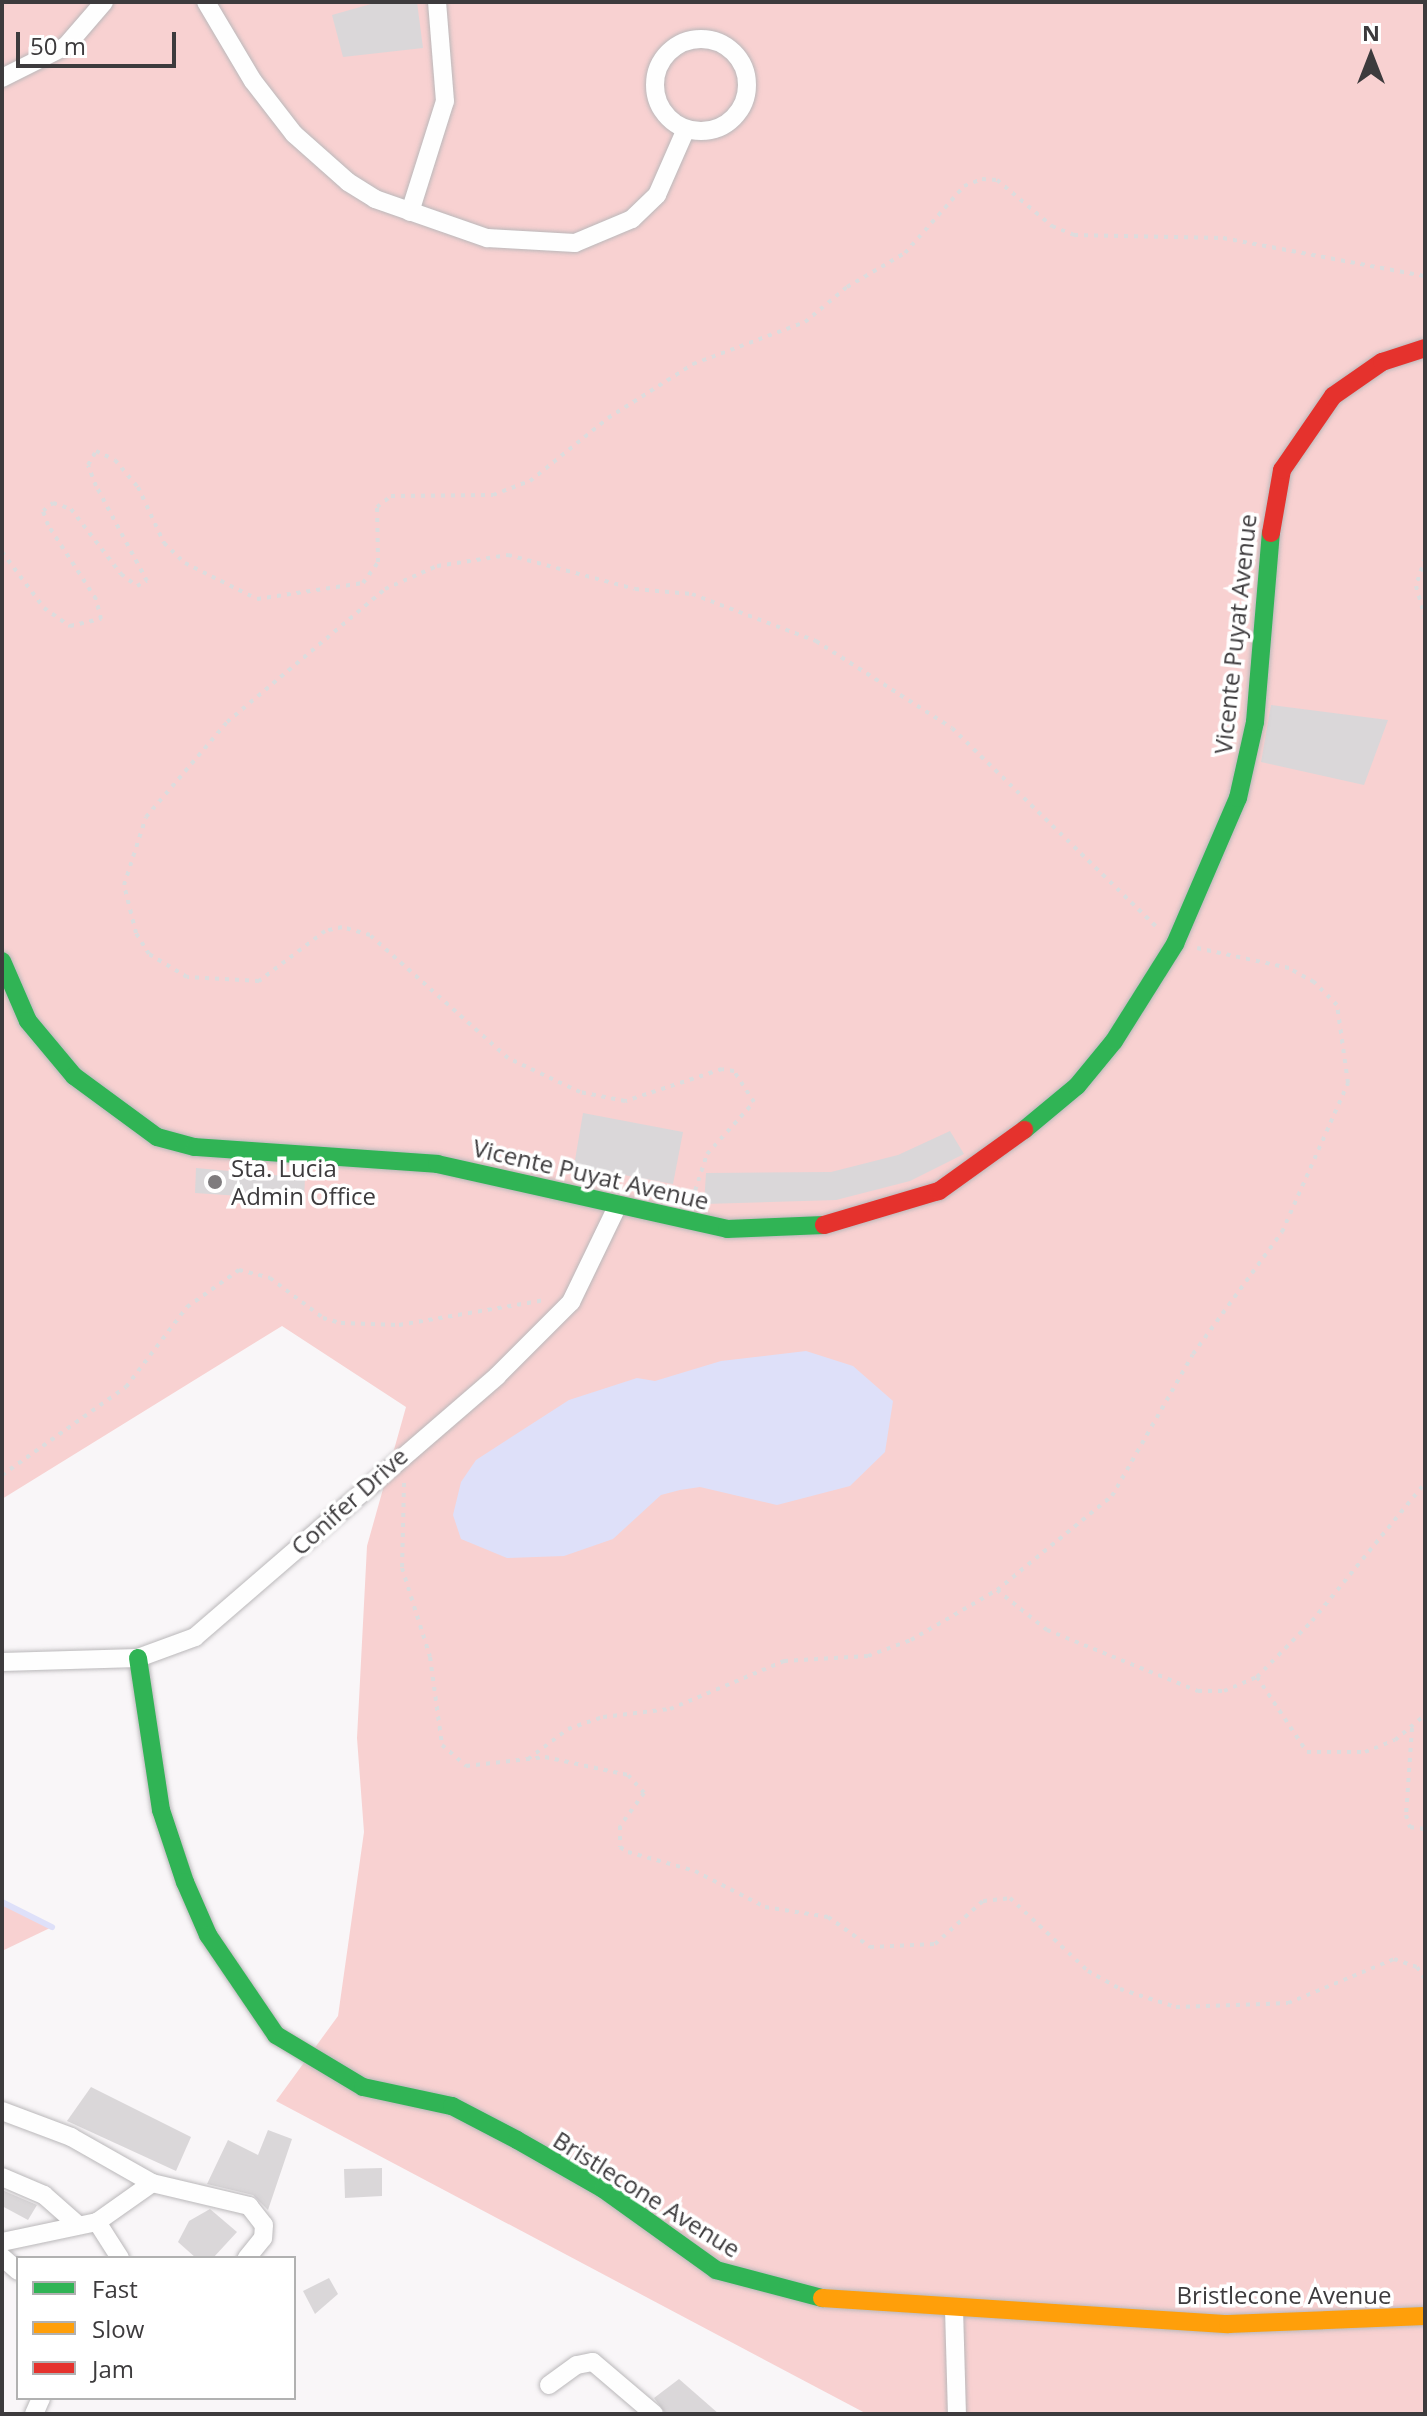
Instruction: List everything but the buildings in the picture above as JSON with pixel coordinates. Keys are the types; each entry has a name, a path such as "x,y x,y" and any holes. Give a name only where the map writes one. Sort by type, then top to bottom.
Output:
{"street":[{"path":"2,78 66,46 104,2"},
{"path":"206,2 253,81 294,134 348,182 410,212 487,238 575,243 632,219 657,195 686,129"},
{"path":"410,212 445,101 437,2"},
{"path":"717,42 741,62 746,93 741,108 717,128 686,129 657,99 657,70 675,47 717,42"},
{"name":"Vicente Puyat Avenue","path":"2,961 28,1021 74,1076 157,1137 234,1152 437,1164 616,1209 727,1229 813,1228 939,1191 984,1164 1077,1086 1114,1041 1175,944 1238,798 1255,722 1273,504 1282,470 1333,396 1382,362 1425,348"},
{"name":"Conifer Drive","path":"2,1662 138,1658 195,1637 231,1609 407,1448 497,1376 571,1302 616,1209"},
{"name":"Bristlecone Avenue","path":"138,1658 161,1810 185,1882 208,1935 276,2035 363,2087 452,2106 517,2140 603,2189 716,2270 820,2298 954,2308 1228,2324 1425,2316"},
{"path":"2,2111 71,2137 152,2183 249,2206 264,2225 263,2238 249,2256"},
{"path":"2,2177 44,2195 78,2225"},
{"path":"2,2242 97,2222 152,2183"},
{"path":"97,2222 119,2256"},
{"path":"954,2308 957,2414"},
{"path":"549,2385 593,2362 654,2414"}],"path":[{"path":"2,552 44,608 70,626 101,619 96,599 48,525 43,511 53,503 71,509 121,574 137,586 147,581 96,486 88,465 96,451 115,460 138,487 164,543 185,563 257,599 363,583 378,562 377,507 391,496 493,495 530,481 608,418 693,364 805,322 847,287 905,253 964,186 982,179 997,180 1052,226 1074,235 1223,238 1425,276"},
{"path":"528,1759 568,1729 603,1717 670,1709 784,1661 868,1656 945,1622 997,1590 1112,1496 1193,1354 1282,1232 1348,1083 1337,1005 1314,982 1289,968 1175,944 952,728 816,641 692,594 635,589 508,555 437,566 385,589 227,722 146,817 124,885 136,933 149,954 187,977 259,981 325,931 342,927 370,935 508,1058 580,1092 625,1101 722,1069 734,1071 754,1102 707,1154 688,1222"},
{"path":"1425,558 1416,586 1425,617"},
{"path":"2,1475 126,1387 187,1307 239,1270 270,1278 323,1318 341,1323 399,1325 533,1299 571,1302"},
{"path":"407,1448 402,1568 430,1657 442,1745 466,1766 528,1759 628,1775 644,1793 620,1826 620,1847 695,1871 765,1907 818,1913 870,1947 935,1944 983,1901 996,1897 1021,1904 1088,1971 1120,1989 1176,2007 1288,2003 1394,1959 1417,1967 1425,1979"},
{"path":"997,1590 1047,1630 1198,1691 1224,1691 1257,1677 1425,1483"},
{"path":"1257,1677 1307,1752 1365,1752 1412,1728 1425,1715"},
{"path":"1412,1728 1406,1815 1410,1827 1425,1829"}],"shaded area":[{"path":"2,2 1425,2 1425,2414 867,2414 276,2101 338,2016 364,1832 357,1738 367,1546 406,1407 282,1326 2,1499"},
{"path":"2,1902 52,1927 2,1951"}],"water":[{"path":"806,1351 853,1366 893,1401 885,1452 850,1486 777,1505 700,1487 680,1490 661,1495 613,1539 564,1556 507,1558 461,1539 453,1515 461,1482 476,1460 569,1400 637,1378 655,1381 721,1361"}],"waterway":[{"path":"2,1902 52,1927"}],"traffic: fast":[{"path":"1024,1130 1077,1086 1114,1041 1175,944 1238,798 1255,722 1271,533"},
{"path":"2,961 28,1021 74,1076 157,1137 195,1147 437,1164 727,1229 824,1225"},
{"path":"138,1658 161,1810 185,1882 208,1935 276,2035 363,2087 452,2106 517,2140 603,2189 716,2270 822,2298"}],"traffic: slow":[{"path":"822,2298 1228,2324 1425,2316"}],"traffic: jam":[{"path":"1271,533 1282,470 1333,396 1382,362 1425,348"},
{"path":"824,1225 939,1191 1024,1130"}],"place":[{"name":"Sta. Lucia Admin Office","path":"215,1182"}]}
